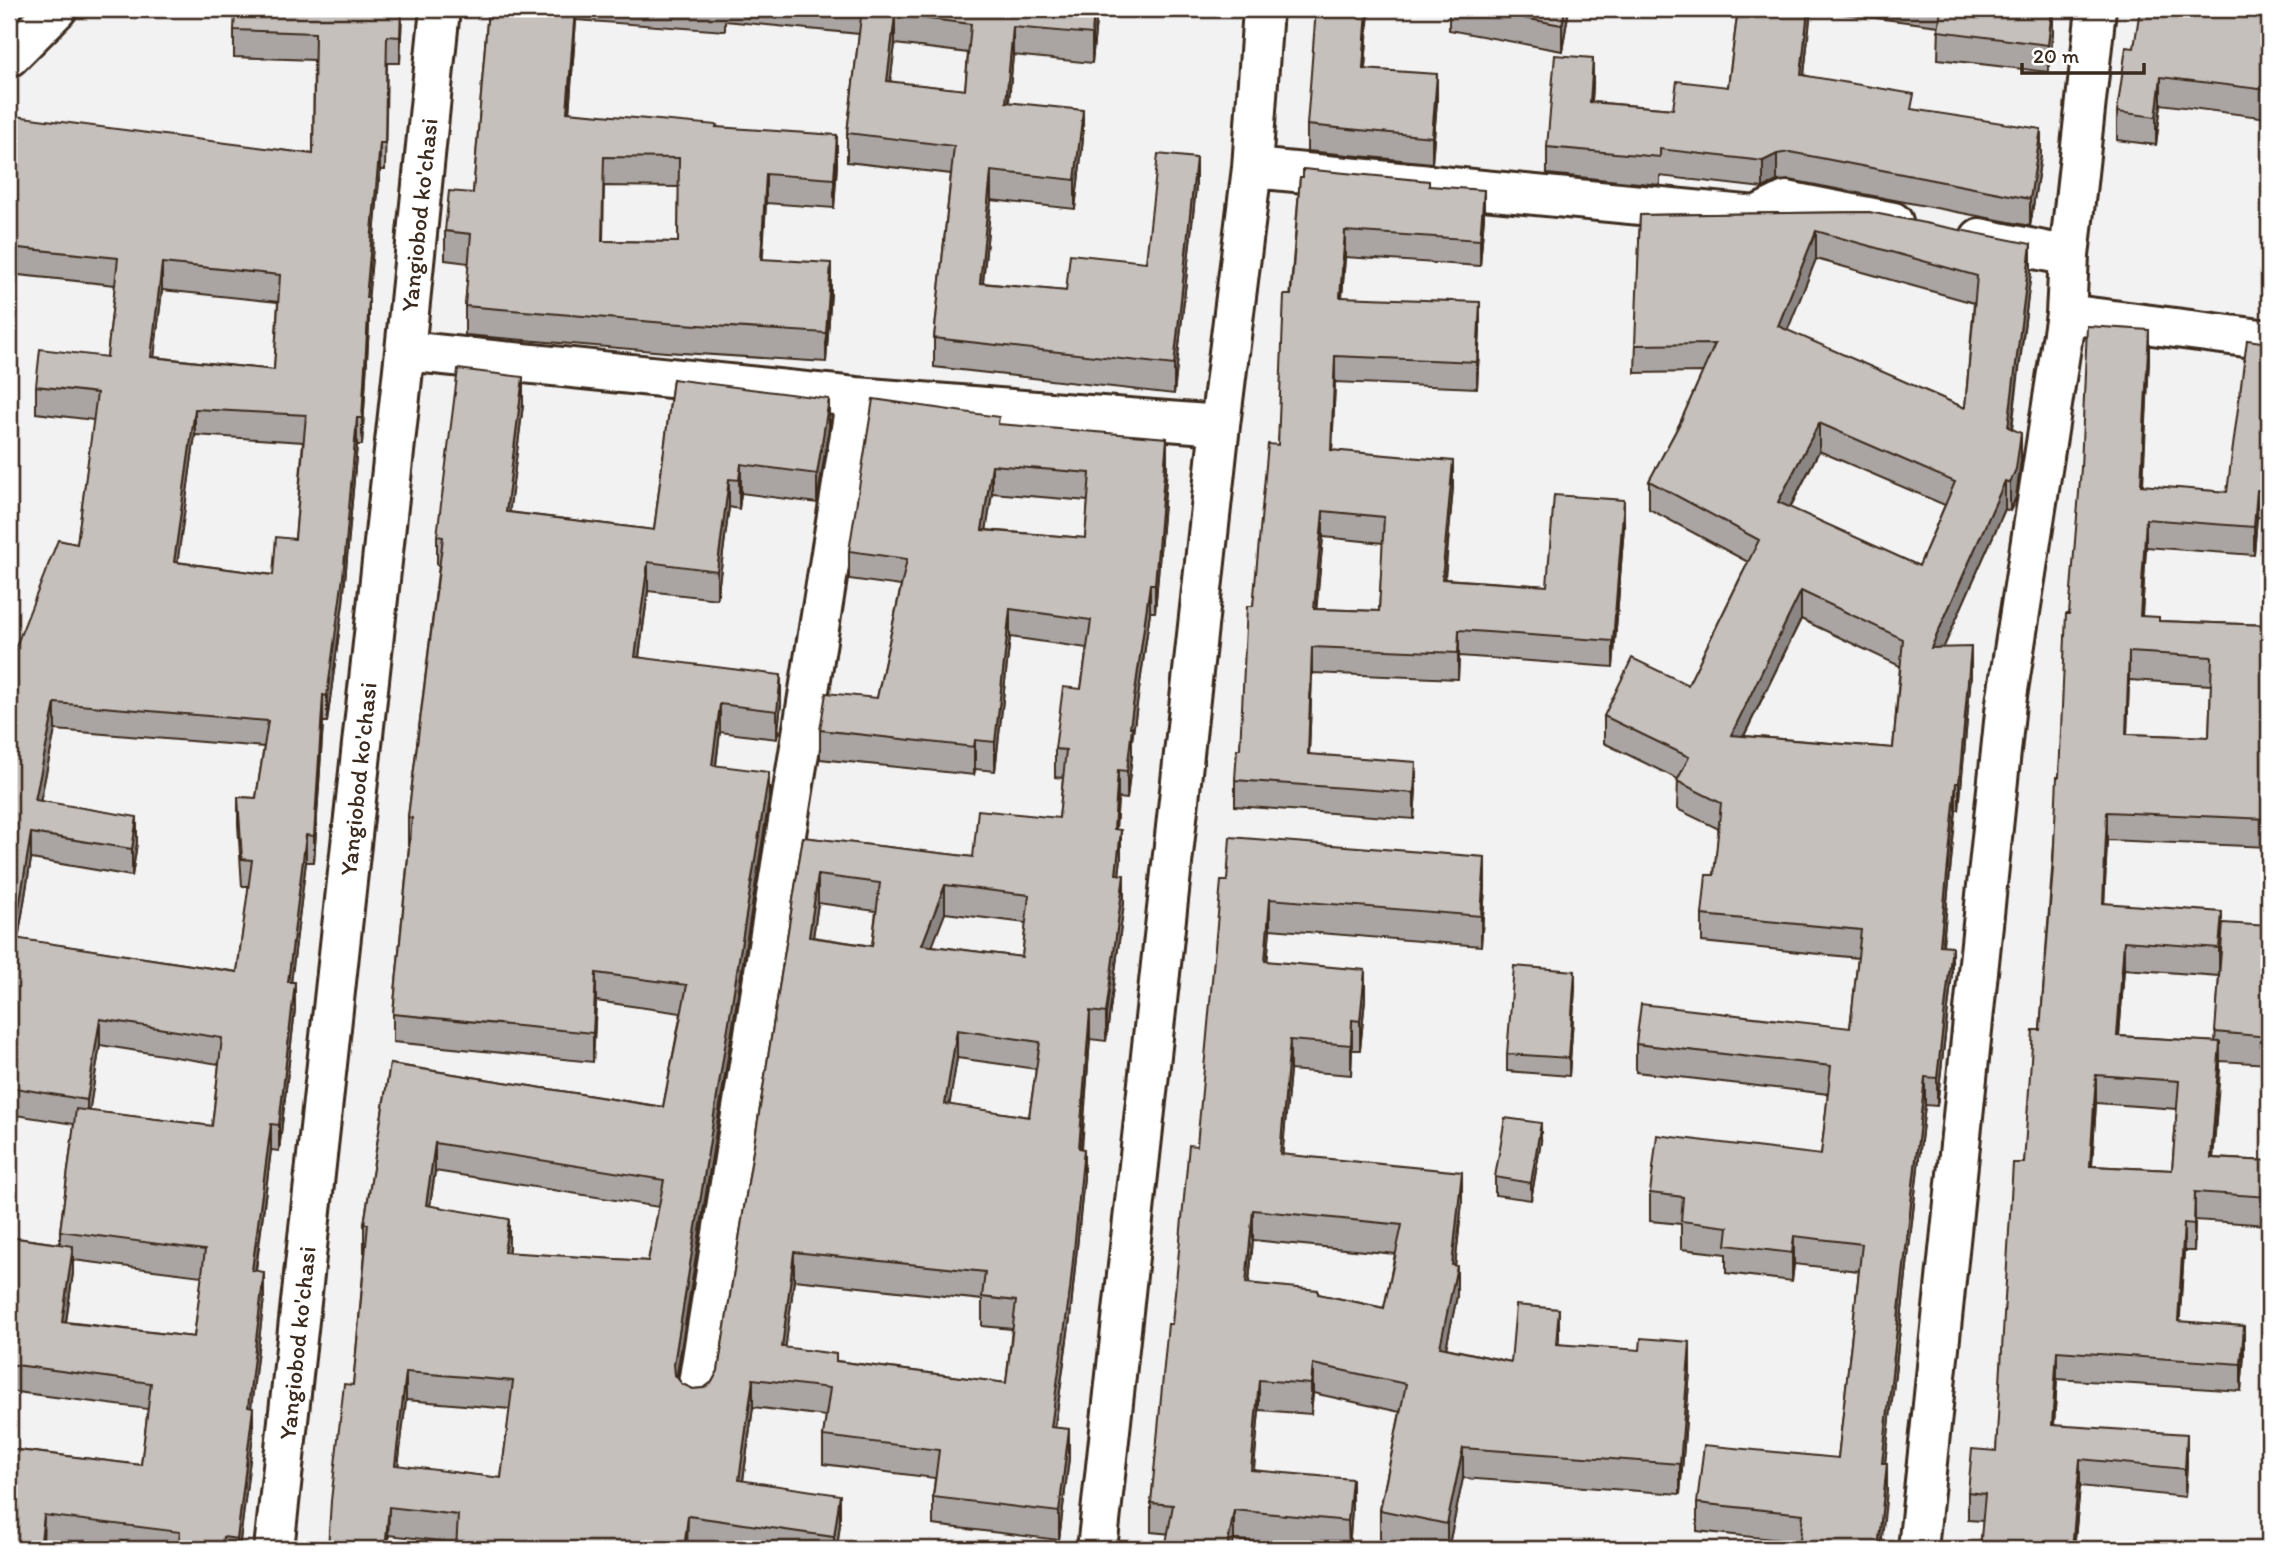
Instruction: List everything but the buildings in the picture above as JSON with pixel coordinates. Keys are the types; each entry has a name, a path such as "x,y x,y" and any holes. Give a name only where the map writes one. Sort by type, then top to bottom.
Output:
{"street":[{"path":"9,57 57,9"},
{"name":"Yangiobod ko'chasi","path":"274,1549 440,9"},
{"path":"1097,1549 1220,425 1252,168 1262,9"},
{"path":"1918,1549 2006,703 2066,314 2069,256 2096,9"},
{"path":"1252,168 1756,216 1786,201 2069,256"},
{"path":"2066,314 2269,340"},
{"path":"405,351 856,397 1220,425"},
{"path":"696,1396 856,397"}]}
